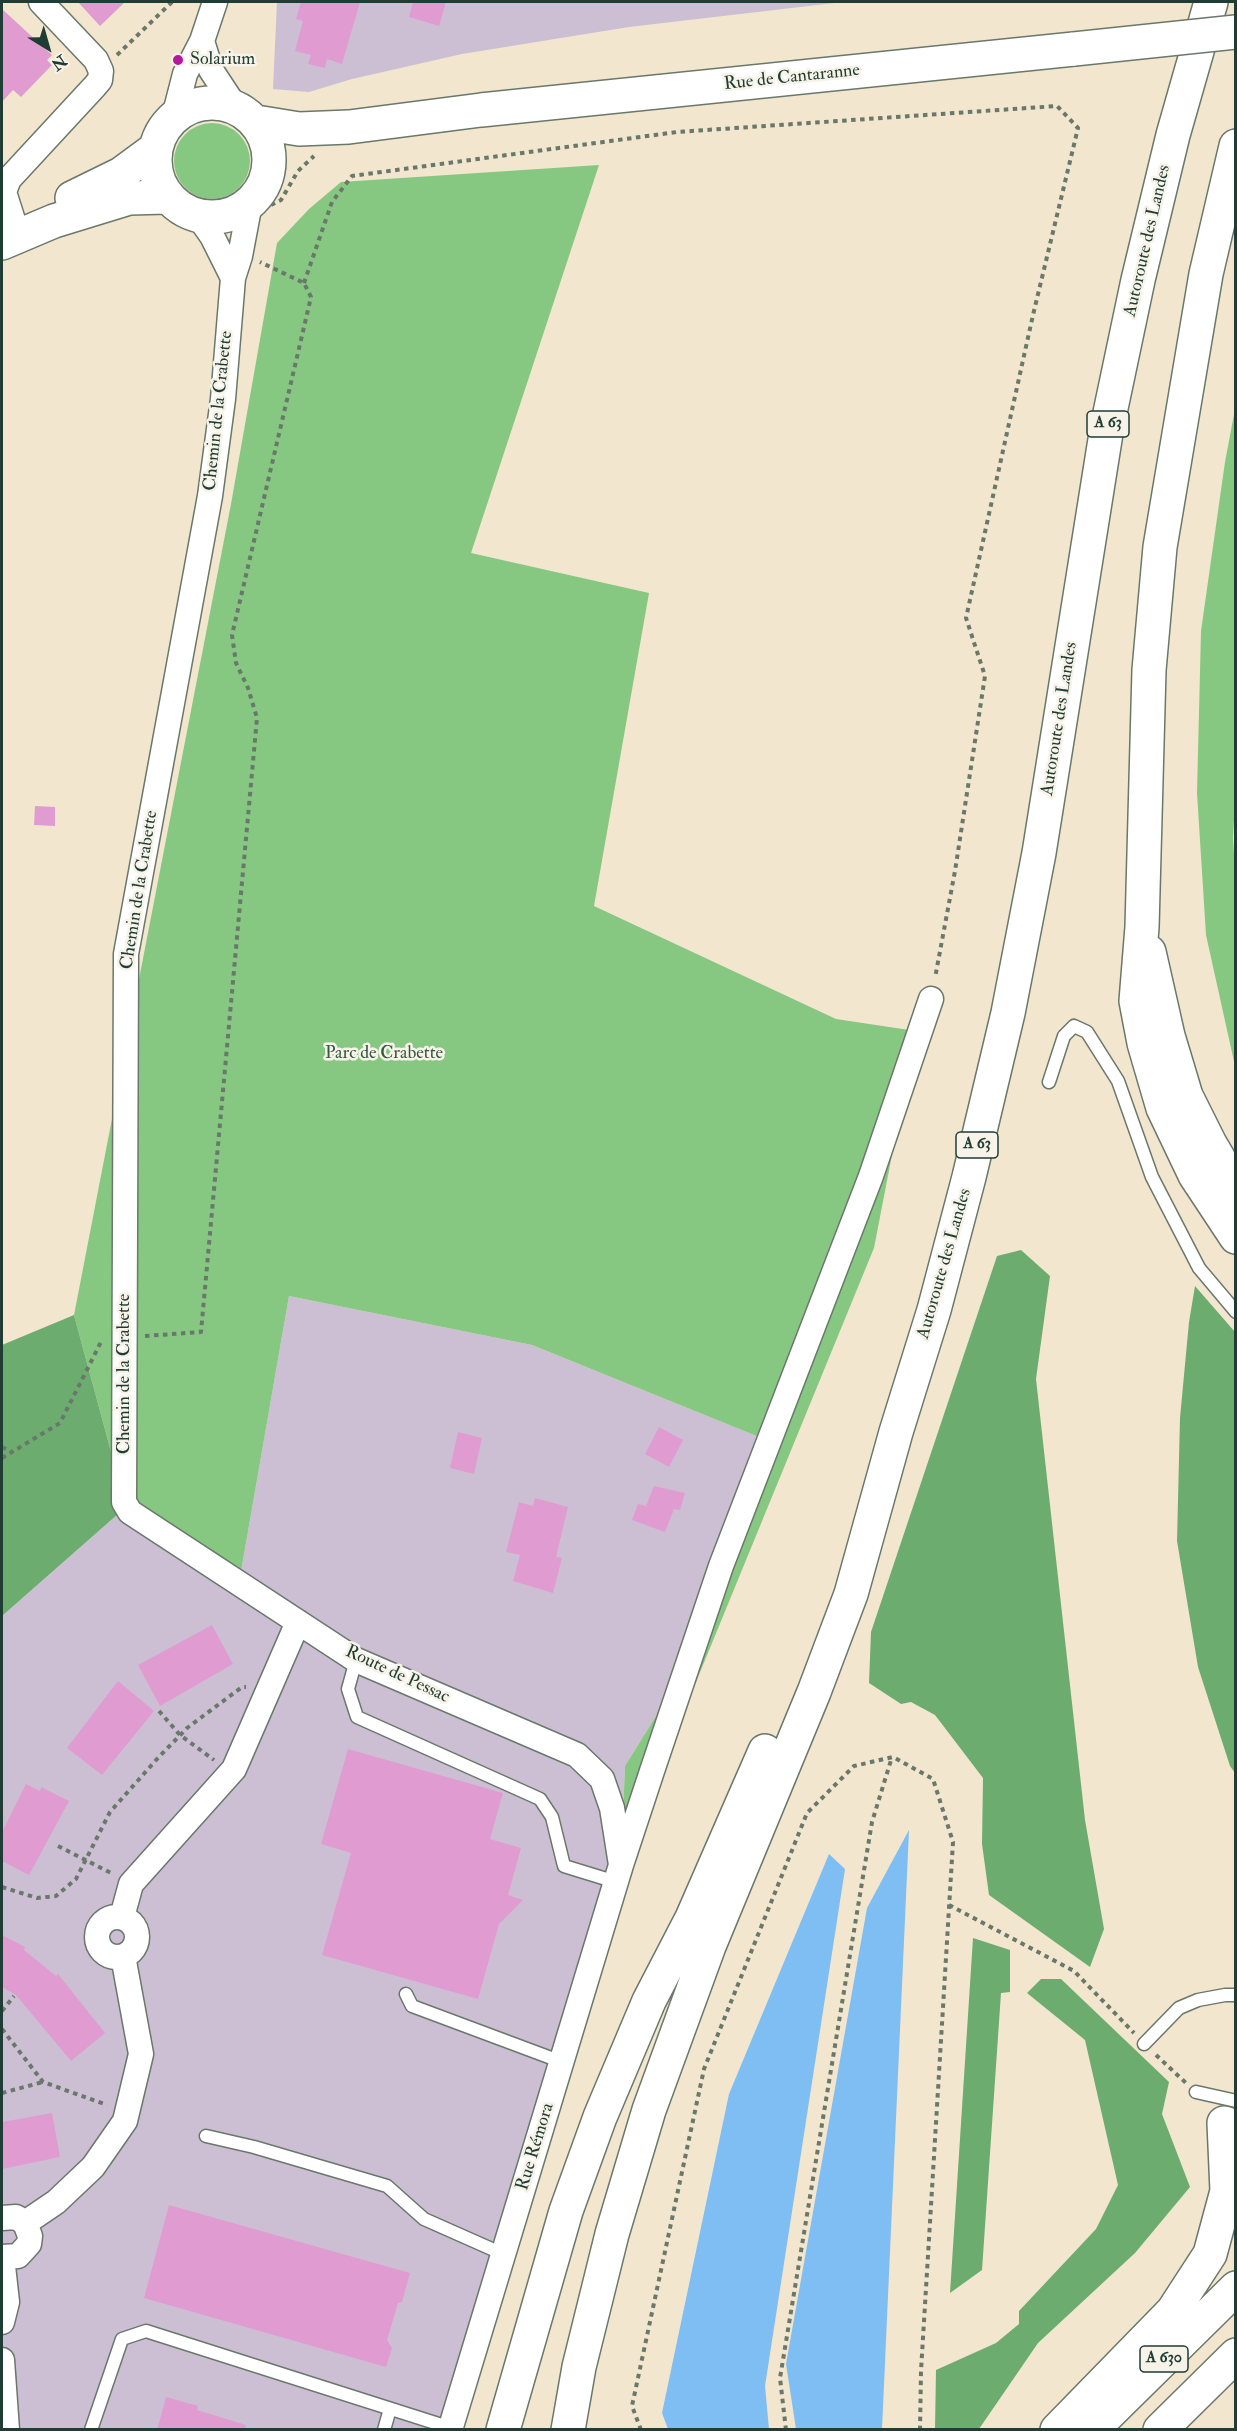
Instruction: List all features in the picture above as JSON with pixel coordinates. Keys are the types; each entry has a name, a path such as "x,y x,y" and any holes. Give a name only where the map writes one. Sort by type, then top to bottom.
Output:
{"main road":[{"name":"Autoroute des Landes","path":"896,1432 934,1310 969,1177 1008,1013 1039,853 1107,428 1138,280 1173,135 1212,2"},
{"name":"Rue de Cantaranne","path":"246,115 298,129 349,127 480,110 1236,32"},
{"path":"204,103 220,103 246,115 263,134 270,160 257,192 234,213 216,217 198,216 176,205 167,197 156,175 155,149 162,131 174,117 188,108 204,103"},
{"name":"Rue de Cantaranne","path":"257,192 302,145 317,137 349,127"},
{"path":"1236,146 1206,274 1160,547 1149,670 1142,927 1136,1001 1144,1043 1160,1097 1195,1175 1236,1237"},
{"path":"9,232 100,186 155,149"},
{"path":"9,232 129,198 167,197"},
{"path":"1142,927 1168,1036 1186,1095 1210,1144 1236,1188"},
{"path":"503,2430 566,2211 600,2117 649,2001 715,1867 778,1722 832,1583 896,1432"},
{"path":"568,2430 579,2367 612,2234 649,2110 709,1946 814,1692 851,1594 896,1432"},
{"path":"1057,2430 1173,2311 1210,2254 1227,2191 1224,2123 1236,2127"},
{"name":"A 630","path":"1092,2430 1236,2288"},
{"name":"A 630","path":"1160,2430 1236,2355"}],"street":[{"path":"9,232 4,192 9,179 100,80 101,71 96,60 41,2"},
{"path":"174,117 185,74 202,41 215,2"},
{"path":"202,41 212,70 246,115"},
{"name":"Chemin de la Crabette","path":"126,1508 126,954 210,496 223,399 232,278 257,192"},
{"name":"Chemin de la Crabette","path":"198,216 212,236 232,278"},
{"name":"Rue Rémora","path":"451,2429 619,1873 722,1566 871,1176 931,999"},
{"name":"Route de Pessac","path":"126,1508 356,1660 577,1755 602,1779 612,1808 619,1873"},
{"path":"25,2223 56,2202 93,2167 125,2121 141,2054 123,1956 112,1957 105,1953 96,1940 100,1924 114,1916 122,1917 131,1884 231,1773 298,1622"},
{"path":"2,2218 16,2217 25,2223 30,2236 29,2244 24,2251 10,2258 2,2257 7,2302 2,2322"},
{"path":"2,2360 7,2430"}],"lane":[{"path":"1049,1082 1064,1036 1074,1026 1087,1032 1118,1081 1152,1177 1199,1268 1236,1312"},
{"path":"356,1660 348,1689 357,1717 540,1799 552,1817 564,1866 619,1873"},
{"path":"406,1994 412,2006 562,2062"},
{"path":"1144,2044 1179,2008 1198,2000 1236,1995"},
{"path":"1196,2092 1236,2101"},
{"path":"206,2136 254,2147 387,2186 424,2219 503,2254"},
{"path":"91,2430 122,2339 146,2331 451,2429"},
{"path":"384,2430 390,2409"}],"path":[{"path":"116,56 172,2"},
{"path":"304,283 332,202 352,176 677,132 1057,106 1078,128 1033,315 966,618 985,676 955,871 931,999"},
{"path":"257,192 265,205 277,203 298,171 316,154"},
{"path":"2,1458 60,1423 100,1340 201,1332 257,718 248,688 236,663 232,635 311,297 304,283 251,258"},
{"path":"2,1447 13,1453"},
{"path":"2,1887 37,1898 56,1896 76,1879 110,1812 180,1735 242,1687 271,1686"},
{"path":"159,1711 180,1735 231,1773"},
{"path":"786,2430 780,2378 872,1822 893,1757"},
{"path":"642,2430 632,2406 704,2069 807,1813 854,1766 893,1757 933,1779 953,1842 921,2371 920,2430"},
{"path":"58,1846 131,1884"},
{"path":"949,1905 1074,1971 1144,2044 1196,2092"},
{"path":"2,2011 14,1996"},
{"path":"2,2028 43,2082 127,2112"},
{"path":"2,2092 43,2082"}],"shaded area":[{"path":"277,2 843,2 629,27 462,54 352,79 309,92 273,89"},
{"path":"289,1296 532,1345 759,1437 656,1716 625,1766 621,1865 450,2429 2,2429 2,1616 126,1507 239,1583"}],"green space":[{"path":"220,123 233,129 244,140 250,153 248,176 233,193 220,199 204,199 191,193 176,176 174,153 180,140 197,125"},
{"name":"Parc de Crabette","path":"599,165 471,553 649,593 594,906 836,1019 916,1031 874,1248 621,1865 625,1766 656,1716 759,1437 532,1345 289,1296 239,1583 126,1507 74,1315 231,504 277,243 309,209 341,182"},
{"path":"1235,409 1236,784 1233,838 1236,885 1235,1066 1206,935 1197,793 1201,631 1225,462"},
{"path":"1021,1250 1050,1276 1036,1379 1085,1820 1104,1929 1090,1967 989,1895 982,1844 983,1778 935,1715 911,1702 901,1704 869,1683 871,1632 997,1256"},
{"path":"1195,1286 1235,1332 1235,1773 1230,1766 1198,1667 1177,1541 1180,1418 1189,1322"},
{"path":"74,1315 126,1507 2,1616 2,1345"},
{"path":"973,1938 1010,1950 1010,1992 1001,1993 982,2270 950,2293"},
{"path":"1041,1979 1061,1979 1169,2082 1162,2114 1190,2187 1135,2253 1038,2343 979,2429 935,2429 936,2370 996,2343 1019,2324 1019,2311 1096,2229 1118,2185 1085,2040 1027,1993"}],"water":[{"path":"909,1830 882,2429 796,2429 786,2364 867,1908"},
{"path":"829,1854 845,1869 765,2386 769,2429 668,2429 662,2413 729,2094"}],"building":[{"path":"78,2 125,2 100,26"},
{"path":"301,2 360,2 342,64 327,59 325,68 308,64 311,55 295,51 303,21 296,19"},
{"path":"413,2 446,2 439,26 409,17"},
{"path":"2,9 52,55 47,60 52,65 21,97 13,90 2,102"},
{"path":"35,806 55,807 55,826 34,825"},
{"path":"659,1427 683,1440 669,1467 645,1454"},
{"path":"458,1432 482,1438 474,1474 450,1468"},
{"path":"654,1486 685,1493 680,1510 674,1509 665,1532 632,1520 638,1504 646,1506"},
{"path":"535,1498 568,1507 556,1557 562,1558 553,1593 513,1581 520,1555 506,1552 519,1502 533,1506"},
{"path":"212,1625 233,1664 160,1706 138,1665"},
{"path":"118,1681 154,1711 102,1775 67,1748"},
{"path":"348,1749 503,1793 490,1839 521,1848 508,1895 523,1900 499,1924 478,1999 322,1955 351,1853 321,1844"},
{"path":"26,1784 40,1791 41,1787 69,1801 29,1875 2,1861 2,1832"},
{"path":"2,1935 25,1947 24,1950 56,1976 58,1974 105,2033 71,2061 16,1995 2,1987"},
{"path":"52,2113 60,2157 2,2169 2,2122"},
{"path":"169,2205 410,2273 402,2302 398,2303 387,2340 392,2348 386,2367 144,2298"},
{"path":"166,2397 198,2406 197,2410 246,2425 245,2430 157,2430"}],"place":[{"name":"Solarium","path":"178,60"}]}
